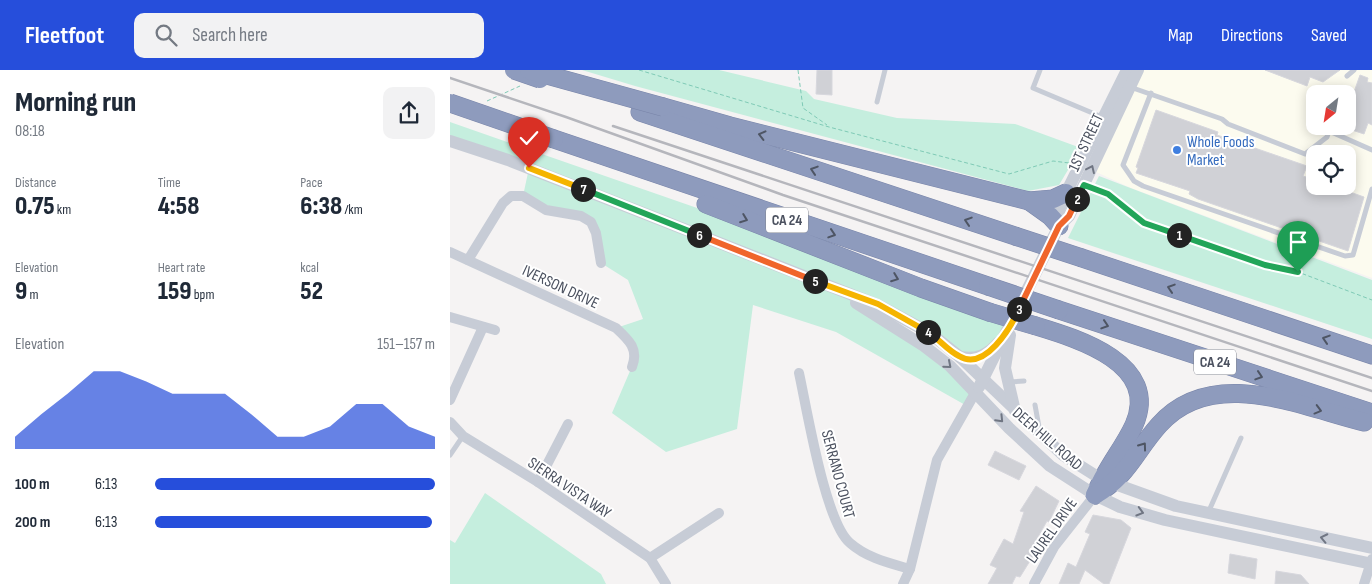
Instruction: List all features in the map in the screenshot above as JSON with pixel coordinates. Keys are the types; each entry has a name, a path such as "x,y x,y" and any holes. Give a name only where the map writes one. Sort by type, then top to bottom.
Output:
{"highway":[{"path":"529,70 739,129 1029,201 1053,199 1066,193"},
{"path":"517,78 640,112 1372,355"},
{"name":"CA 24","path":"450,103 554,140 1059,310 1372,413"},
{"path":"587,151 727,212 929,291 1077,340 1108,354 1124,368 1135,384 1138,402 1136,420 1103,486"},
{"path":"1029,201 1050,216 1059,226"},
{"path":"1103,486 1164,420 1183,405 1211,394 1232,392 1256,395 1372,424"}],"street":[{"name":"1ST STREET","path":"1059,226 1059,210 1066,193 1127,70"},
{"path":"1131,85 1133,70"},
{"name":"1ST STREET","path":"975,393 1059,226 1069,216 1138,70"},
{"name":"DEER HILL ROAD","path":"450,141 508,160 878,304 930,333 960,357 1016,413 1063,455 1103,486 1120,507 1164,520 1371,562"},
{"path":"468,260 503,203 511,196 523,196 546,210 581,216 591,222 596,233 601,264"},
{"name":"IVERSON DRIVE","path":"450,252 616,328 631,342 636,357 632,368"},
{"name":"DEER HILL ROAD","path":"826,285 924,346 950,366 1050,466 1103,486 1176,506 1372,548"},
{"path":"450,316 495,330"},
{"path":"450,400 483,327"},
{"path":"960,357 972,359 982,356 994,347 1009,328"},
{"path":"1009,328 1005,368 1016,413"},
{"name":"SERRANO COURT","path":"799,373 829,503 839,531 851,544 874,558 910,569"},
{"path":"903,584 910,569 937,460 975,393"},
{"name":"SIERRA VISTA WAY","path":"450,422 463,436 538,482 650,558 666,584"},
{"path":"538,482 568,424"},
{"name":"LAUREL DRIVE","path":"1034,584 1054,547 1103,486"},
{"path":"650,558 719,513"},
{"path":"1364,584 1371,562"}],"lane":[{"path":"877,102 885,70"},
{"path":"1040,70 1033,88 1106,114 1131,85 1222,119 1228,124 1305,154 1327,137 1329,131 1372,150"},
{"path":"1348,76 1354,70"},
{"path":"1151,93 1123,165 1134,181 1345,256 1353,255 1372,189"},
{"path":"1007,381 1024,382"},
{"path":"1035,405 1036,419 1043,437"},
{"path":"450,455 463,436"},
{"path":"1208,514 1241,438"}],"path":[{"path":"639,70 829,127 1009,174 1053,160 1080,166"},
{"path":"798,70 803,108 829,127"},
{"path":"485,102 517,78"},
{"path":"1084,185 1108,194 1144,223 1265,265 1298,272 1372,300"},
{"path":"1298,272 1306,243"}],"shaded area":[{"path":"1142,70 1372,70 1372,278 1131,188 1094,171"}],"green space":[{"path":"582,70 719,70 806,91 814,99 897,118 1015,124 1081,148 1059,185 1028,191 635,86"},
{"path":"450,122 723,217 1011,325 971,359 930,333 874,313 975,393 967,406 836,332 753,305 737,429 666,452 612,413 636,357 616,328 643,319 628,280 601,263 591,222 523,196 529,168 450,141"},
{"path":"1099,176 1372,280 1372,339 1068,238"},
{"path":"485,493 601,574 606,584 450,584 450,540 455,543"}],"building":[{"path":"817,70 832,70 832,95 816,94"},
{"path":"1265,70 1340,70 1323,82 1310,77 1306,86"},
{"path":"1360,75 1368,78 1367,82 1372,83 1372,125 1368,123 1364,134 1356,131 1356,86"},
{"path":"1156,110 1218,132 1217,135 1306,166 1303,176 1306,177 1306,195 1356,194 1364,197 1348,251 1198,199 1189,194 1190,191 1136,173 1138,168 1136,167"},
{"path":"995,451 1026,466 1019,480 988,465"},
{"path":"1036,486 1059,501 1049,522 1047,521 1029,553 1033,556 1020,577 1016,576 1012,584 988,584 997,568 990,565 1004,539 1013,544 1024,512 1020,511"},
{"path":"1093,515 1121,520 1131,528 1109,584 1104,584 1085,570 1079,584 1059,584 1068,563 1076,567 1090,534 1085,532"},
{"path":"1230,554 1257,559 1255,579 1228,573"},
{"path":"1276,571 1301,575 1309,584 1275,584"}],"railway":[{"path":"450,78 566,117 783,195 1372,391"},
{"path":"613,126 1372,378"}],"place":[{"name":"Whole Foods Market","path":"1177,150"}],"route":[{"path":"529,168 878,304 930,333 960,357 972,359 982,356 994,347 1007,332 1059,226 1069,216 1084,185 1108,194 1144,223 1265,265 1298,272"}]}
